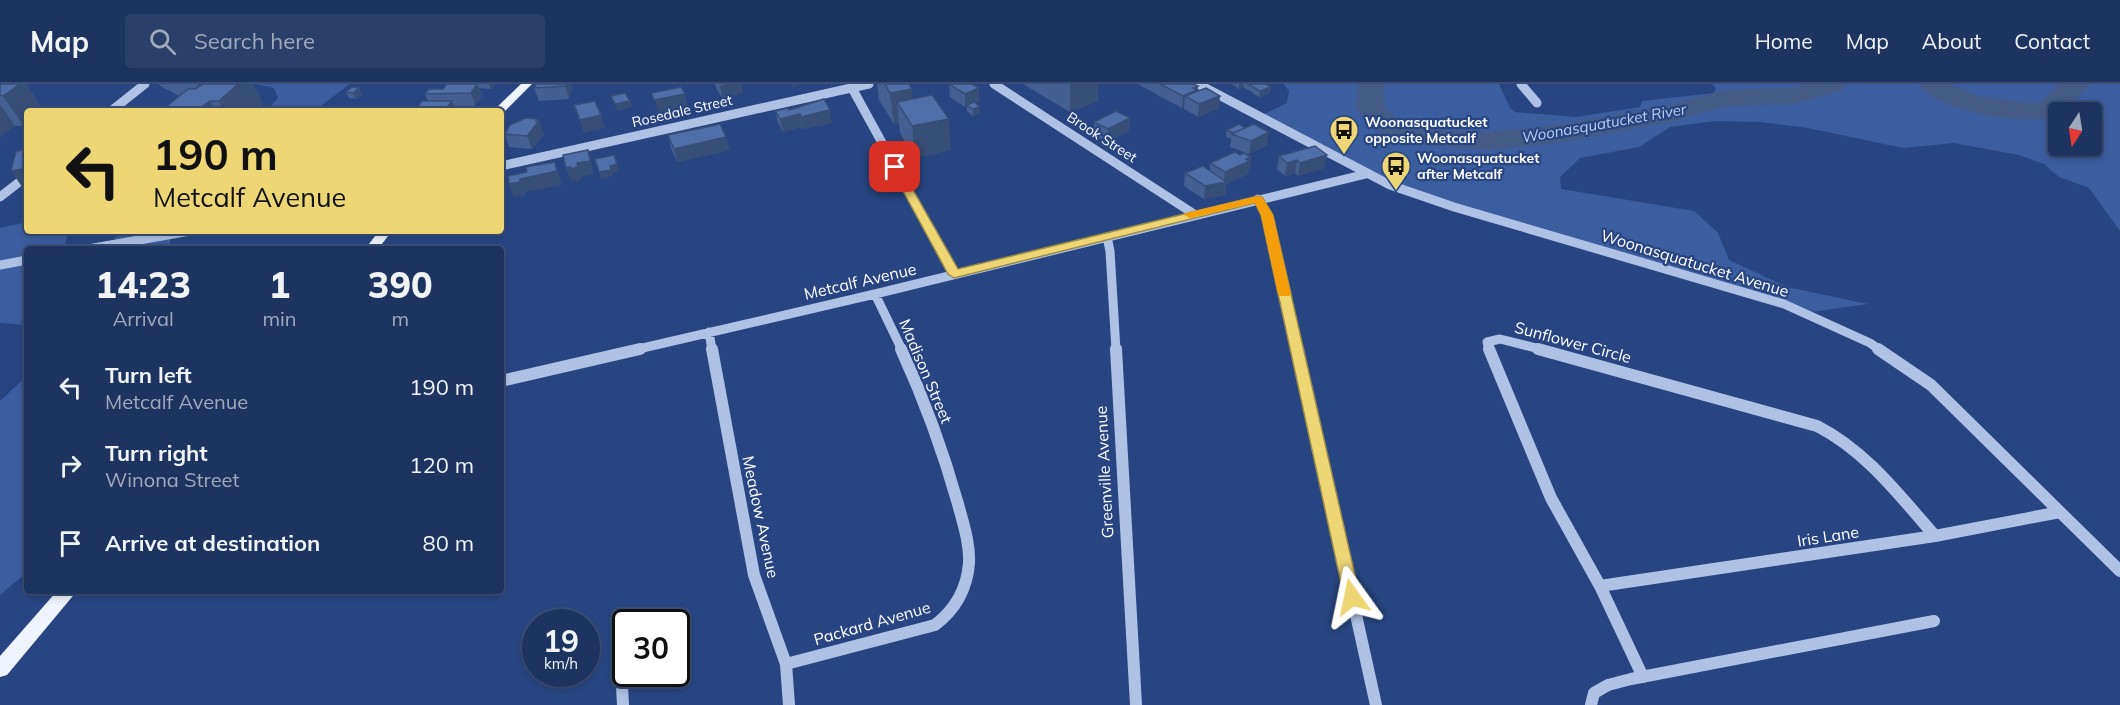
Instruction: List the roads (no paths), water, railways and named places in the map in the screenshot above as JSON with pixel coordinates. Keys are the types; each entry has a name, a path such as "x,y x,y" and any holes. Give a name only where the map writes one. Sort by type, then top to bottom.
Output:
{"main road":[{"path":"503,108 527,84"},
{"path":"374,246 384,234"},
{"path":"0,669 65,594"}],"street":[{"path":"115,108 145,84"},
{"name":"Rosedale Street","path":"504,165 869,84"},
{"name":"Brook Street","path":"994,84 1194,214"},
{"name":"Woonasquatucket Avenue","path":"1198,84 1366,174 1454,207 1784,304 1848,331 1886,353 1931,385 2120,571"},
{"path":"1521,84 1537,103"},
{"path":"852,88 954,274"},
{"name":"Metcalf Avenue","path":"504,380 875,294 1194,214 1366,174"},
{"path":"0,197 24,178"},
{"path":"1258,199 1267,215 1376,705"},
{"path":"105,246 173,234"},
{"name":"Greenville Avenue","path":"1107,237 1110,251 1136,705"},
{"path":"0,265 24,261"},
{"name":"Madison Street","path":"875,294 916,382 946,461"},
{"name":"Meadow Avenue","path":"709,332 754,575 786,663 789,705"},
{"name":"Sunflower Circle","path":"1643,677 1600,586 1551,498 1491,357 1487,342 1500,339 1529,346 1805,423 1832,433 1862,457 1935,536"},
{"name":"Packard Avenue","path":"786,663 935,625 948,616 956,605 967,580 969,557 963,522 946,461"},
{"name":"Iris Lane","path":"1600,586 1935,536 2060,512"},
{"path":"1591,705 1594,693 1608,685 1934,621"},
{"path":"622,687 623,705"}],"waterway":[{"name":"Woonasquatucket River","path":"1371,84 1370,109 1392,128 1421,138 1489,141 1557,134 1669,114 1725,98 1794,96 1833,84"},
{"name":"Woonasquatucket River","path":"1931,84 1971,103 2030,111 2046,110 2077,84"}],"place":[{"name":"Woonasquatucket opposite Metcalf","path":"1344,156"},
{"name":"Woonasquatucket after Metcalf","path":"1396,192"}]}
